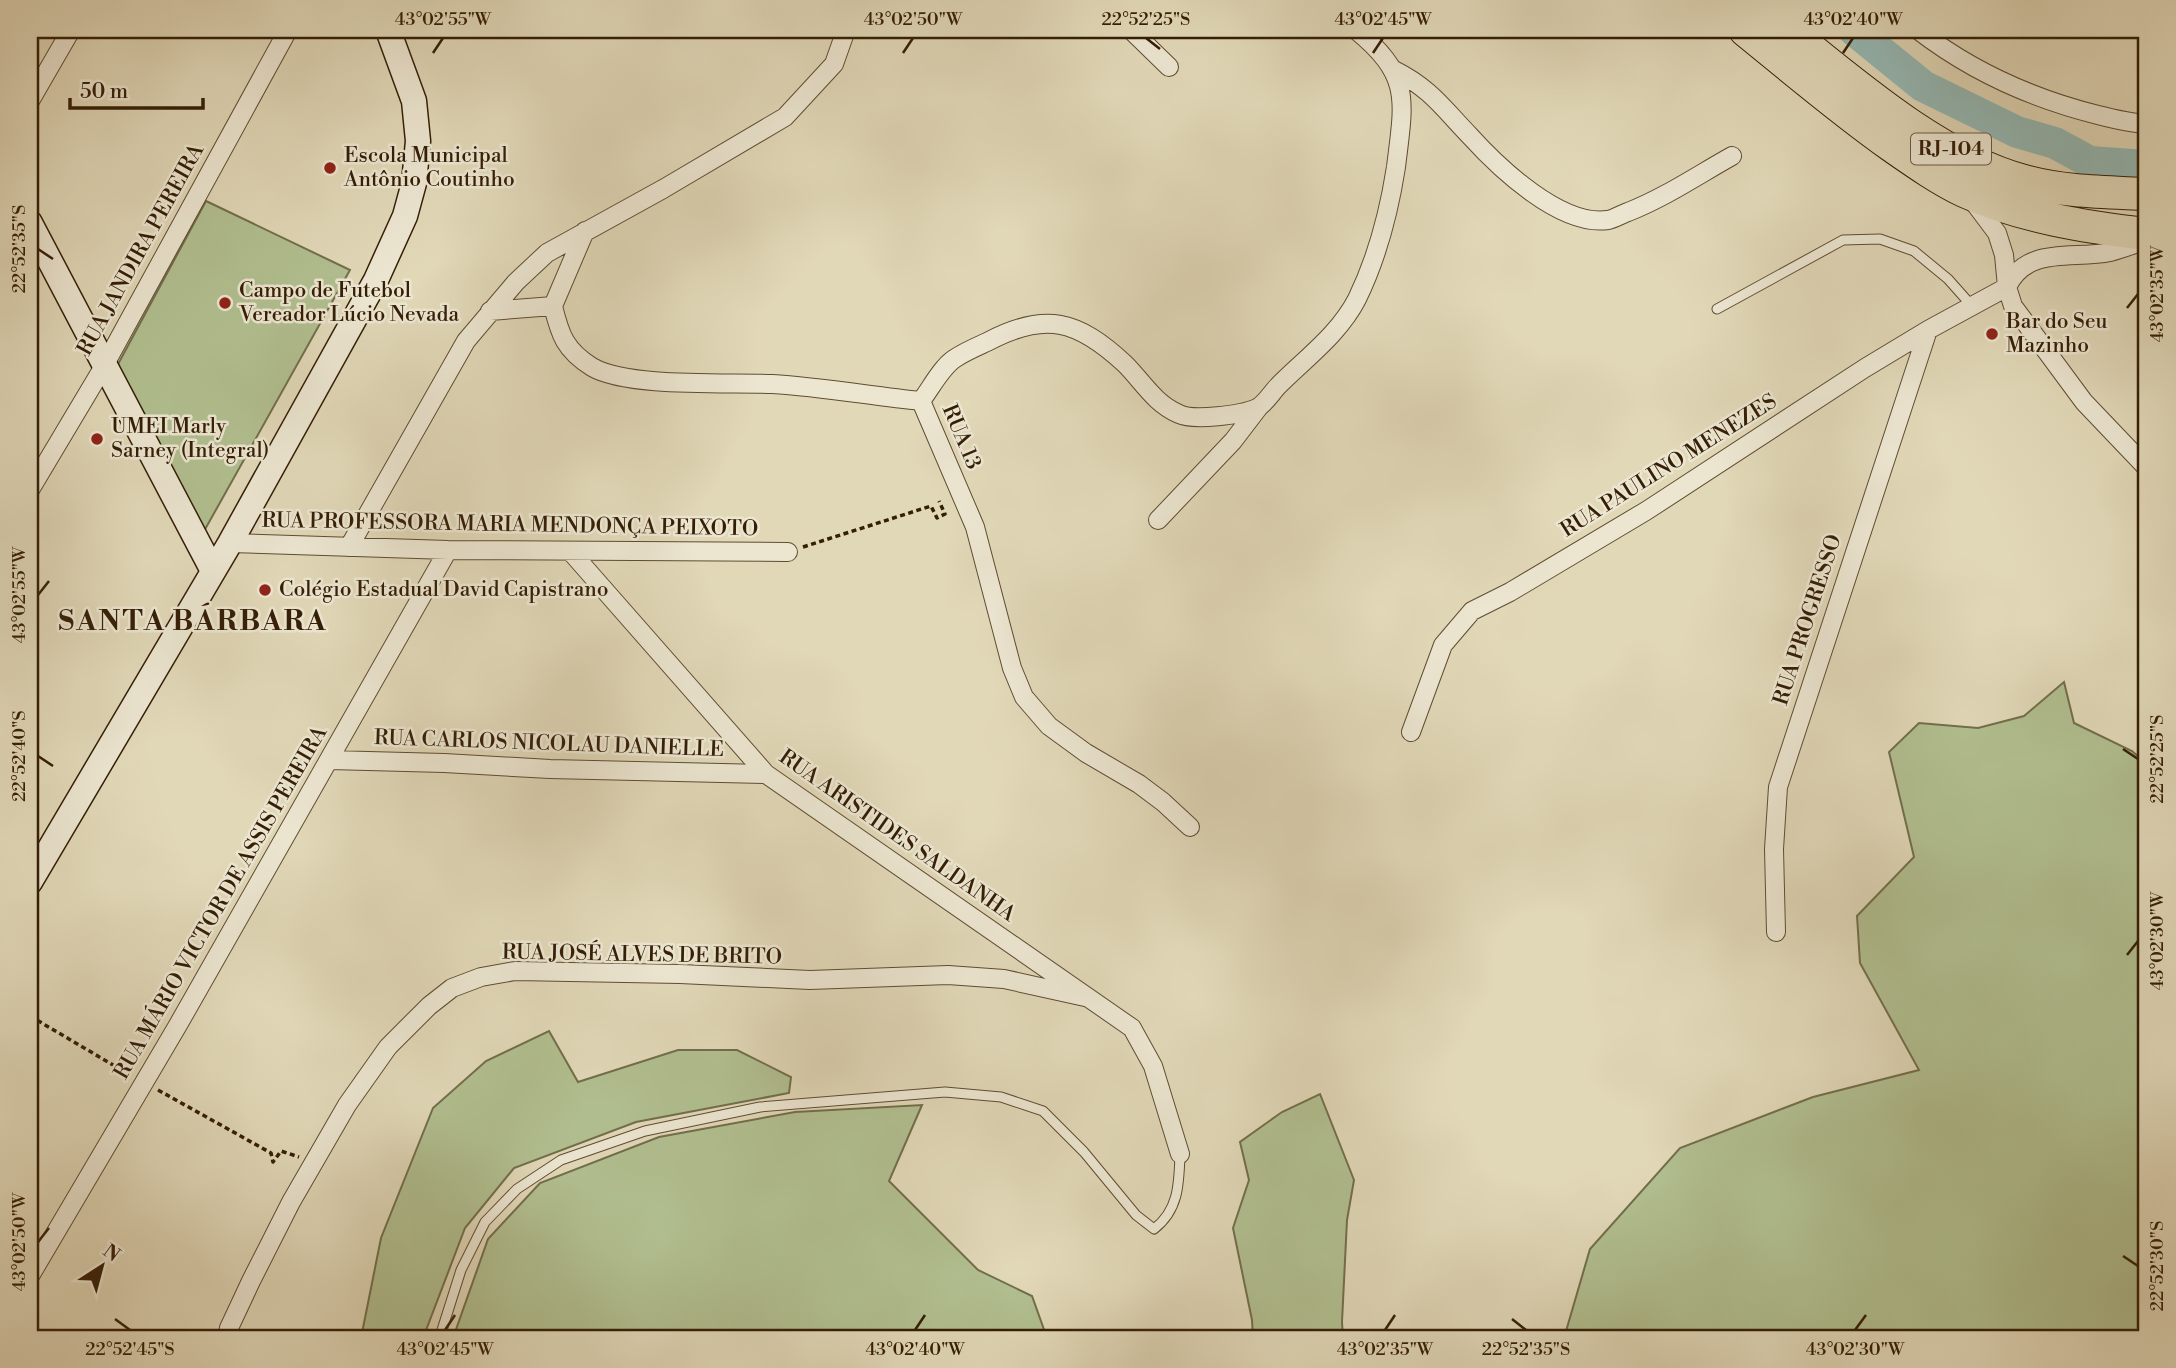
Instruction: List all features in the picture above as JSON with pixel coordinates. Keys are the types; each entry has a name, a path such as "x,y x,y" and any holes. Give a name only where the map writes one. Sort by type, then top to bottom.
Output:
{"highway":[{"name":"RJ-104","path":"1745,30 1865,127 1922,167 1964,191 2009,208 2054,219 2146,234"},
{"name":"RJ-104","path":"1787,30 1856,85 1927,135 1974,162 2025,181 2086,191 2146,194"}],"street":[{"path":"30,101 71,30"},
{"name":"RUA JANDIRA PEREIRA","path":"30,490 104,366 288,30"},
{"path":"30,881 230,543 376,281 405,216 414,183 418,141 414,101 388,30"},
{"path":"349,547 466,341 490,311 547,253 785,117 834,65 846,30"},
{"path":"1131,30 1169,67"},
{"path":"1158,520 1233,441 1259,407 1323,345 1356,301 1374,259 1391,201 1401,128 1401,90 1394,70 1376,46 1356,30"},
{"path":"1918,30 2009,85 2076,109 2134,124 2146,124"},
{"path":"1394,70 1416,81 1443,105 1507,175 1578,218 1608,220 1644,206 1732,156"},
{"path":"1964,191 1985,214 1997,233 2004,255 2007,287 2013,306 2084,402 2146,467"},
{"path":"30,223 213,571"},
{"path":"490,311 553,306 585,231"},
{"name":"RUA PAULINO MENEZES","path":"1411,732 1443,645 1472,611 1510,592 1646,511 1928,330 2007,287 2013,274 2026,264 2043,258 2108,252 2146,240"},
{"name":"RUA 13","path":"553,306 559,334 575,354 594,368 619,377 773,384 921,401 975,527 1012,668 1024,696 1049,726 1086,753 1139,784 1190,827"},
{"path":"921,401 952,360 1000,335 1040,322 1070,326 1102,345 1126,365 1153,398 1181,416 1222,417 1259,407"},
{"name":"RUA PROGRESSO","path":"1776,932 1774,849 1778,787 1928,330"},
{"name":"RUA PROFESSORA MARIA MENDONÇA PEIXOTO","path":"230,543 571,552 788,552"},
{"name":"RUA MÁRIO VICTOR DE ASSIS PEREIRA","path":"30,1276 178,1025 448,550"},
{"name":"RUA ARISTIDES SALDANHA","path":"571,552 766,774 1132,1028 1153,1066 1180,1154"},
{"name":"RUA CARLOS NICOLAU DANIELLE","path":"330,760 766,774"},
{"name":"RUA JOSÉ ALVES DE BRITO","path":"227,1338 251,1281 291,1202 347,1105 388,1047 429,1006 452,988 481,977 515,971 810,980 948,975 1004,979 1085,997"}],"lane":[{"path":"1717,309 1843,240 1880,239 1914,251 1948,279 1972,306"},
{"path":"442,1338 442,1329 461,1270 485,1222 517,1188 561,1160 645,1131 760,1107 945,1092 1000,1097 1043,1111 1084,1152 1136,1215 1154,1228 1164,1221 1173,1207 1179,1185 1180,1154"}],"path":[{"path":"788,552 930,506 937,518 945,514 939,501"},
{"path":"30,1016 133,1077 137,1069"},
{"path":"156,1089 271,1153 273,1161 281,1151 301,1157"}],"green space":[{"path":"206,201 350,270 203,533 117,366"},
{"path":"2064,682 2074,723 2132,751 2146,763 2146,1338 1564,1338 1590,1249 1680,1148 1813,1097 1919,1070 1860,963 1857,916 1914,857 1889,752 1919,723 1978,728 2024,716"},
{"path":"549,1031 578,1082 678,1050 737,1050 791,1077 789,1093 636,1122 514,1168 465,1228 425,1338 361,1338 381,1238 433,1108 486,1061"},
{"path":"1320,1094 1354,1180 1347,1220 1343,1338 1253,1338 1252,1320 1233,1228 1249,1180 1240,1142 1282,1112"},
{"path":"922,1105 889,1181 978,1270 1032,1296 1047,1338 453,1338 488,1239 540,1183 659,1137 795,1112"}],"waterway":[{"path":"1854,30 1923,86 2017,132 2055,143 2090,162 2146,166"}],"place":[{"name":"Escola Municipal Antônio Coutinho","path":"330,168"},
{"name":"Campo de Futebol Vereador Lúcio Nevada","path":"225,303"},
{"name":"Bar do Seu Mazinho","path":"1992,334"},
{"name":"UMEI Marly Sarney (Integral)","path":"97,439"},
{"name":"Colégio Estadual David Capistrano","path":"265,590"}],"district":[{"name":"SANTA BÁRBARA","path":"193,621"}]}
